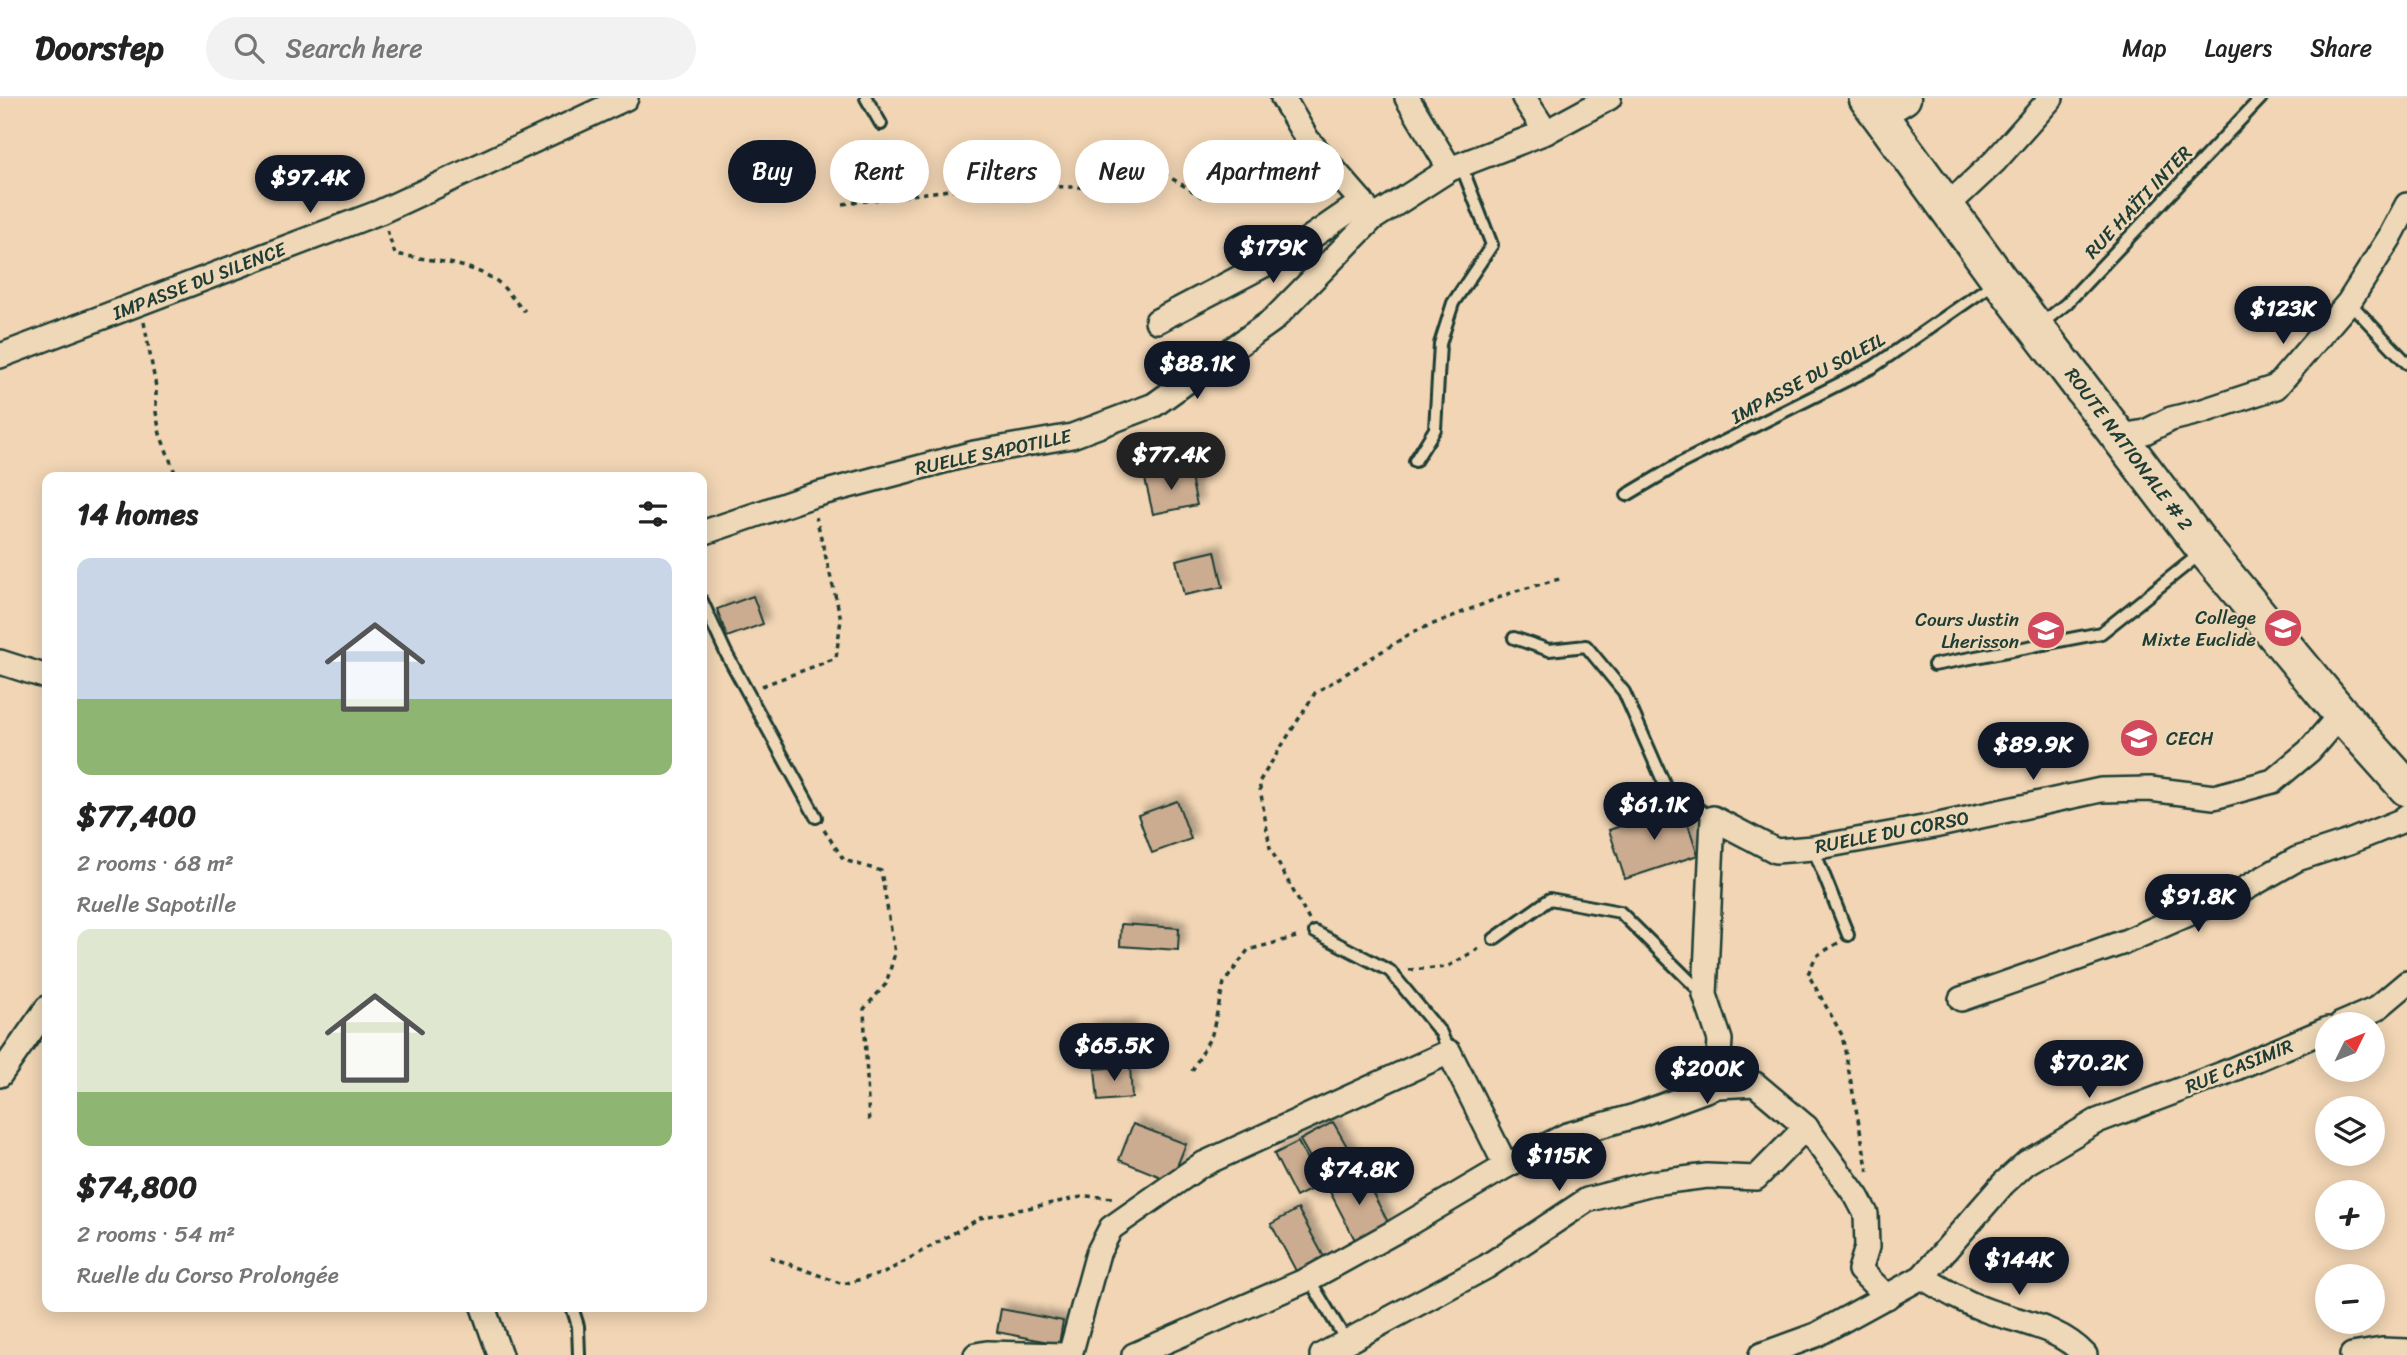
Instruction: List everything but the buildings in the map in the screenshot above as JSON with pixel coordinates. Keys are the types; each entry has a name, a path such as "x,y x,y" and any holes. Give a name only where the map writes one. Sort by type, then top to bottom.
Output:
{"main road":[{"name":"ROUTE NATIONALE # 2","path":"1883,103 1946,207 2205,550 2341,714 2407,788"}],"street":[{"name":"IMPASSE DU SILENCE","path":"0,355 380,212 626,98"},
{"path":"1157,321 1367,211 1307,139 1283,98"},
{"path":"1407,98 1455,167"},
{"path":"1524,98 1546,132"},
{"name":"RUELLE SAPOTILLE","path":"707,531 811,496 974,453 1072,436 1153,405 1273,320 1367,211 1455,167 1546,132 1609,98"},
{"path":"1946,207 1995,161 2051,98"},
{"path":"2120,436 2145,432 2171,419 2276,387 2349,302 2407,205"},
{"path":"0,662 42,675"},
{"name":"RUELLE DU CORSO","path":"1713,818 1776,851 1813,848 1934,826 2101,790 2150,789 2214,797 2273,781 2309,751 2341,714"},
{"path":"1961,999 2127,941 2241,891 2297,859 2349,842 2401,821 2407,816"},
{"path":"1713,818 1705,995 1720,1040 1717,1086"},
{"path":"2369,1012 2407,983"},
{"path":"0,1075 42,1015"},
{"name":"RUE CASIMIR","path":"1762,1355 1793,1349 1922,1277 2003,1184 2038,1156 2097,1121 2315,1035"},
{"path":"1070,1355 1098,1253 1111,1228 1201,1165 1449,1052 1506,1166"},
{"path":"1134,1355 1309,1279 1506,1166 1567,1135 1635,1116 1717,1086 1755,1083 1806,1127 1863,1191 1867,1247 1860,1270 1887,1297"},
{"path":"1322,1355 1486,1267 1587,1200 1652,1183 1707,1176 1756,1178 1806,1127"},
{"path":"1922,1277 1989,1312 2056,1333 2085,1355"},
{"path":"485,1312 500,1355"},
{"path":"2352,1355 2382,1350 2407,1351"},
{"path":"976,1355 1061,1355"}],"lane":[{"path":"866,98 881,124"},
{"name":"RUE HAÏTI INTER","path":"2037,327 2066,304 2261,98"},
{"path":"1415,461 1435,429 1440,344 1453,303 1492,245 1455,167"},
{"name":"IMPASSE DU SOLEIL","path":"1627,495 1681,463 1873,367 1999,279"},
{"path":"2349,302 2407,363"},
{"path":"1934,665 2101,633 2205,550"},
{"path":"707,611 747,692 816,817"},
{"name":"RUELLE DU CORSO","path":"1514,638 1549,650 1586,646 1624,692 1667,790 1713,818"},
{"path":"1813,848 1848,935"},
{"path":"1494,939 1550,899 1620,912 1705,995"},
{"path":"1315,932 1390,971 1441,1033 1449,1052"},
{"path":"1309,1279 1348,1342"},
{"path":"574,1312 578,1326 579,1355"}],"path":[{"path":"843,204 964,188 1000,198 1030,186 1114,188 1158,170 1204,198 1307,139"},
{"path":"380,212 395,254 475,269 498,281 525,311"},
{"path":"142,303 156,387 160,434 175,472"},
{"path":"747,692 836,657 841,619 811,496"},
{"path":"1192,1072 1212,1034 1224,983 1248,950 1315,932 1270,848 1259,782 1315,693 1413,632 1516,592 1563,578"},
{"path":"816,817 844,860 881,871 895,953 886,984 864,1009 869,1125"},
{"path":"1848,935 1816,957 1808,974 1842,1035 1863,1191"},
{"path":"1390,971 1447,967 1494,939"},
{"path":"771,1257 843,1284 884,1273 980,1218 1086,1196 1148,1201"}],"place":[{"name":"College Mixte Euclide","path":"2283,628"},
{"name":"Cours Justin Lherisson","path":"2046,630"},
{"name":"CECH","path":"2139,738"}]}
